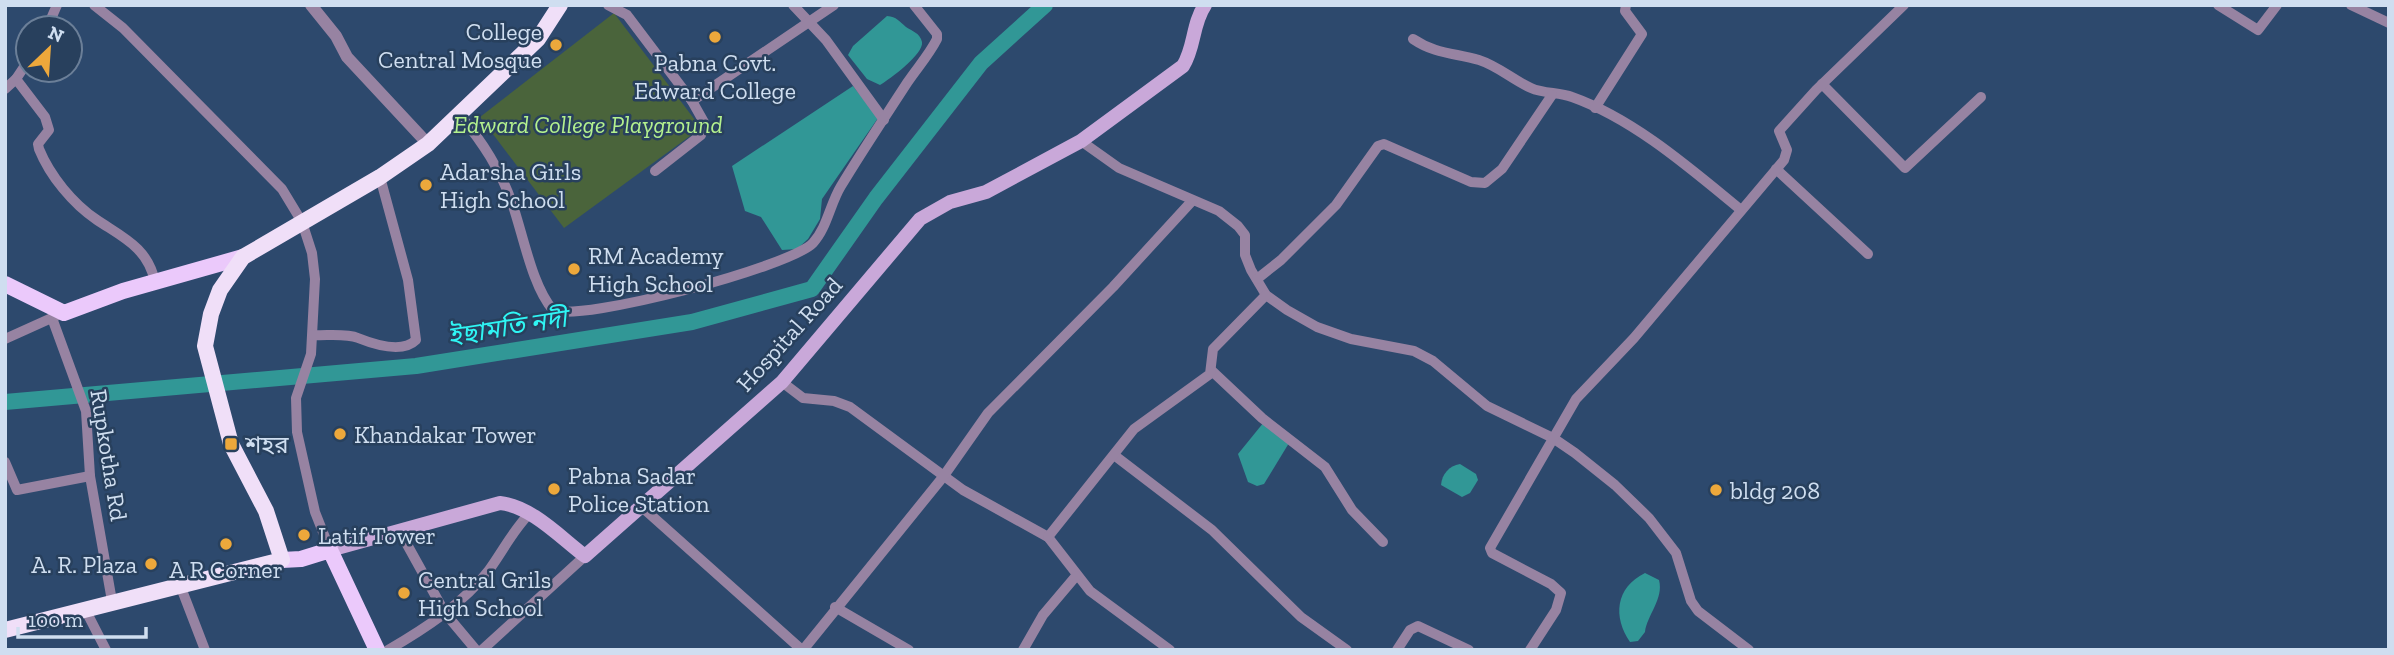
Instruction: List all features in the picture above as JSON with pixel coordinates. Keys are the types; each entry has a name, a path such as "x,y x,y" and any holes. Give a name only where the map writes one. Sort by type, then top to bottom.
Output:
{"highway":[{"path":"5,630 282,560 265,511 231,444 205,346 211,314 220,290 243,257 380,177 428,144 538,39 560,5"}],"main road":[{"name":"Hospital Road","path":"585,556 643,508 782,383 920,219 950,202 986,192 1081,141 1183,66 1190,55 1198,17 1205,5"},
{"path":"5,284 58,316 155,282 243,257"},
{"path":"282,560 301,559 500,503 516,505 530,513 585,556"},
{"path":"330,550 377,650"}],"street":[{"path":"94,5 123,28 282,189 302,222 312,253 315,279 310,354 296,398 297,432 315,512 330,550"},
{"path":"311,5 336,36 347,57 428,144"},
{"path":"608,5 626,15 692,101 705,124 701,135 654,171"},
{"path":"793,5 853,74 884,120"},
{"path":"692,101 834,5"},
{"path":"460,115 489,150 499,171 548,305 558,312 606,308 695,288 810,247 821,233 841,187 937,39 937,34 914,5"},
{"path":"1595,108 1642,34 1625,11 1626,5"},
{"path":"1530,650 1556,610 1561,593 1551,584 1492,554 1490,548 1553,438 1576,399 1634,338 1787,155 1779,131 1822,84 1904,5"},
{"path":"2218,5 2258,30 2277,5"},
{"path":"2351,5 2389,23"},
{"path":"1413,39 1432,51 1480,61 1529,87 1552,95 1572,97 1595,108 1633,130 1741,210"},
{"path":"20,84 49,124 39,149 60,186 96,220 133,242 152,269 155,282"},
{"path":"1822,84 1905,168 1981,96"},
{"path":"1257,279 1281,260 1336,205 1378,146 1384,144 1471,182 1485,183 1502,169 1552,95"},
{"path":"1081,141 1119,168 1219,211 1238,226 1245,235 1245,255 1266,295 1317,327 1350,339 1414,351 1433,361 1487,406 1553,438 1615,485 1649,519 1676,553 1691,601 1698,611 1749,650"},
{"path":"1776,169 1868,254"},
{"path":"313,335 357,337 381,346 410,346 416,340 408,280 380,177"},
{"path":"643,508 803,650 835,607 875,563 943,477 988,413 1113,287 1192,201"},
{"path":"1266,295 1213,349 1212,371 1262,418 1325,467 1352,510 1383,542"},
{"path":"5,339 58,316"},
{"name":"Rupkotha Rd","path":"58,316 86,411 90,476 112,601"},
{"path":"1048,537 1134,429 1212,371"},
{"path":"782,383 803,398 834,401 850,407 943,477 1048,537 1076,576 1115,611 1135,621 1170,650"},
{"path":"1114,455 1212,530 1301,617 1347,650"},
{"path":"5,462 17,489 90,476"},
{"path":"388,650 445,613 487,572 530,513"},
{"path":"398,530 445,613 476,650"},
{"path":"482,650 585,556"},
{"path":"1023,650 1043,615 1076,576"},
{"path":"180,585 205,650"},
{"path":"835,607 909,650"},
{"path":"85,609 106,650"},
{"path":"1397,650 1410,630 1418,626 1469,650"}],"shaded area":[{"path":"5,5 2389,5 2389,650 5,650"},
{"path":"887,16 896,18 920,36 922,42 918,53 880,85 867,79 848,55 853,46"},
{"path":"853,86 878,118 822,199 820,219 808,239 797,249 782,250 761,217 745,211 732,166"},
{"path":"1264,422 1289,443 1264,484 1257,486 1248,482 1238,454"},
{"path":"1460,464 1476,474 1478,480 1470,493 1462,497 1441,485 1447,471"},
{"path":"1645,573 1659,580 1659,594 1645,632 1638,641 1630,642 1621,623 1620,604 1628,587"}],"green space":[{"name":"Edward College Playground","path":"614,13 701,128 564,228 480,117"}],"waterway":[{"name":"ইছামতি নদী","path":"5,402 416,366 692,322 812,289 876,198 981,63 1045,5"}],"place":[{"name":"Pabna Covt. Edward College","path":"715,37"},
{"name":"College Central Mosque","path":"556,45"},
{"name":"Adarsha Girls High School","path":"426,185"},
{"name":"RM Academy High School","path":"574,269"},
{"name":"Khandakar Tower","path":"340,434"},
{"name":"শহর","path":"231,444"},
{"name":"Pabna Sadar Police Station","path":"554,489"},
{"name":"bldg 208","path":"1716,490"},
{"name":"Latif Tower","path":"304,535"},
{"name":"A R Corner","path":"226,544"},
{"name":"A. R. Plaza","path":"151,564"},
{"name":"Central Grils High School","path":"404,593"}]}
